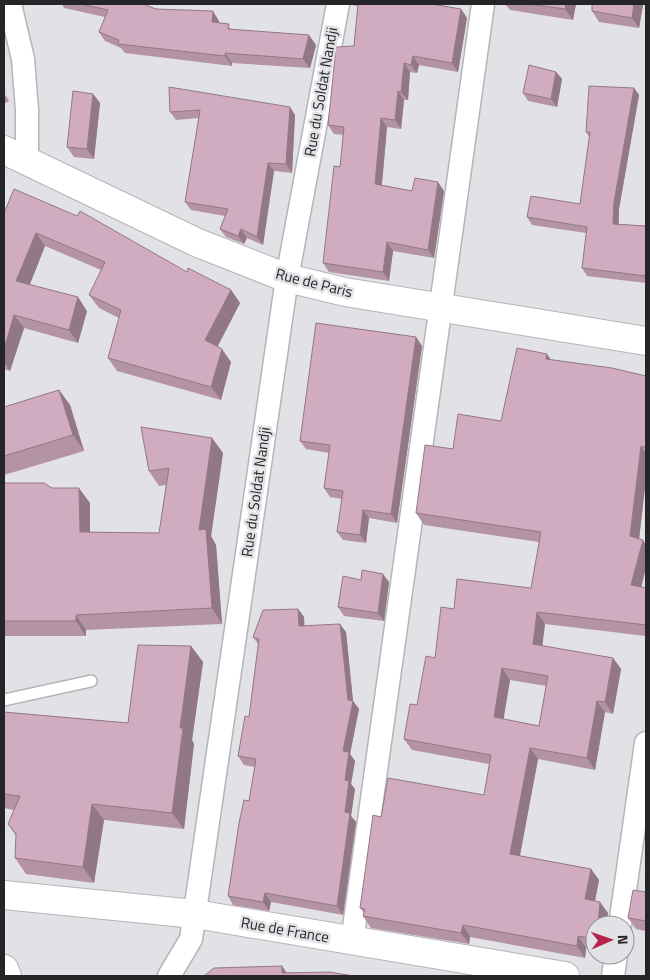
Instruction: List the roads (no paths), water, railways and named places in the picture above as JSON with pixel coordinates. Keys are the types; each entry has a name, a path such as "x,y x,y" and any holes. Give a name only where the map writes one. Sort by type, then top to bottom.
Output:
{"street":[{"path":"10,4 23,59 27,110 15,156"},
{"name":"Rue du Soldat Nandji","path":"169,976 191,940 287,278 338,4"},
{"path":"352,942 483,4"},
{"name":"Rue de Paris","path":"15,156 198,243 287,278 345,292 646,341"},
{"path":"621,915 646,743"},
{"name":"Rue de France","path":"4,895 195,914 352,942 565,976"},
{"path":"4,969 7,976"}],"lane":[{"path":"4,700 91,681"}]}
